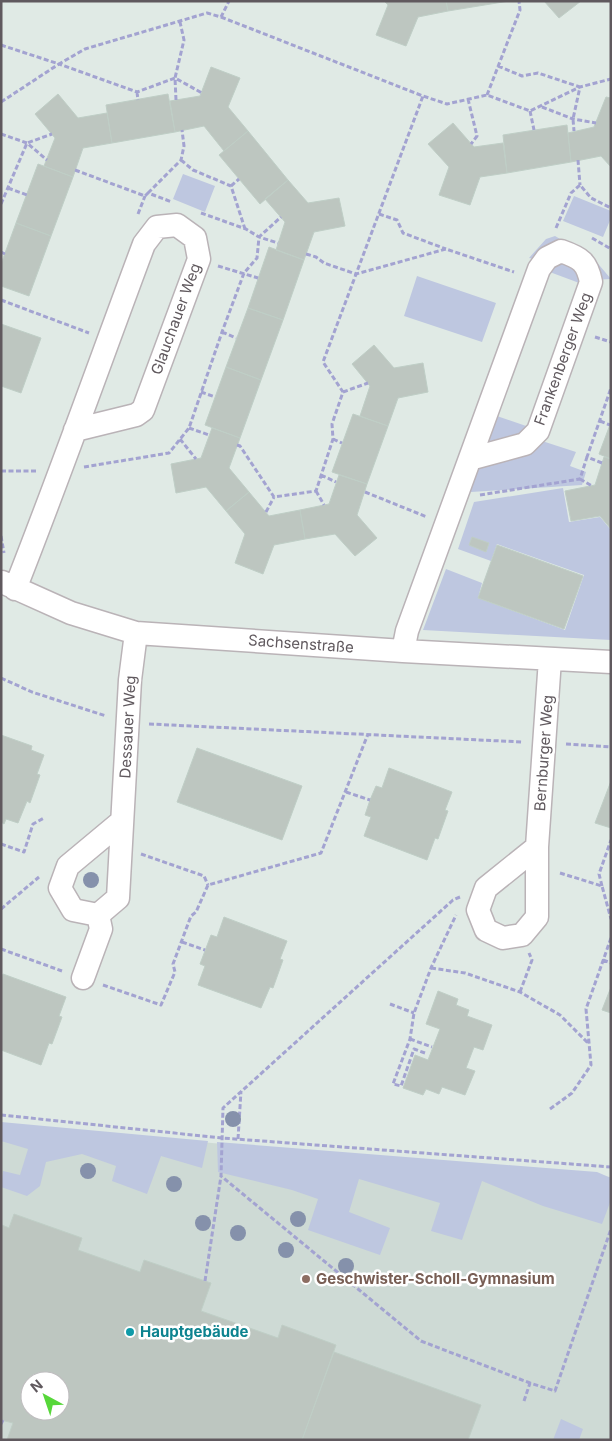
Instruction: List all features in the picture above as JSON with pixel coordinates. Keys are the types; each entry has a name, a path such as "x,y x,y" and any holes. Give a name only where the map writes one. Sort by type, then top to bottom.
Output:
{"street":[{"name":"Glauchauer Weg","path":"8,585 75,430 144,244 157,226 177,225 195,238 199,259 143,410 136,415 75,430"},
{"name":"Frankenberger Weg","path":"403,651 406,632 539,269 547,258 561,251 575,256 588,268 591,282 538,431 525,444 470,459"},
{"name":"Sachsenstraße","path":"8,585 71,613 136,633 403,651 611,662"},
{"name":"Dessauer Weg","path":"98,915 118,898 130,680 136,633"},
{"name":"Bernburger Weg","path":"522,935 537,917 537,857 550,659"},
{"path":"83,978 101,929 98,915 73,910 60,888 68,866 122,821"},
{"path":"522,935 502,938 486,930 478,910 486,888 537,857"}],"path":[{"path":"221,17 229,1"},
{"path":"487,95 520,10 519,1"},
{"path":"1,102 85,49 180,22 207,12 447,104 487,95 530,111 580,88 611,79"},
{"path":"176,100 175,78 184,40 180,22"},
{"path":"1,46 59,64 137,92 175,78 202,93"},
{"path":"498,66 522,76 538,73 580,88"},
{"path":"574,132 573,119 580,88"},
{"path":"137,92 138,100"},
{"path":"343,392 323,362 423,96"},
{"path":"468,99 477,136 471,144"},
{"path":"541,107 573,119 596,123"},
{"path":"530,111 534,130"},
{"path":"148,193 181,160 184,146 182,130"},
{"path":"1,134 27,143 47,160"},
{"path":"1,204 27,143 52,134"},
{"path":"181,160 193,170 231,186 246,229"},
{"path":"578,160 580,185 590,198 611,208"},
{"path":"231,186 239,179"},
{"path":"556,228 571,193 580,185"},
{"path":"8,188 27,195"},
{"path":"378,214 397,220 403,233 535,279"},
{"path":"259,237 281,217"},
{"path":"306,254 316,257 324,264 356,274 446,249"},
{"path":"244,273 258,278"},
{"path":"1,300 108,340"},
{"path":"222,332 236,338"},
{"path":"343,392 368,383"},
{"path":"580,479 611,388"},
{"path":"201,392 215,397"},
{"path":"324,505 316,491 333,439 332,424 343,392"},
{"path":"600,421 610,425"},
{"path":"189,428 209,435"},
{"path":"180,439 196,458"},
{"path":"333,439 342,443"},
{"path":"237,445 240,446 274,497"},
{"path":"587,458 602,463"},
{"path":"320,476 336,482"},
{"path":"455,500 580,479 592,486"},
{"path":"274,497 316,491"},
{"path":"365,492 446,525"},
{"path":"266,512 274,497"},
{"path":"1,536 4,556"},
{"path":"1,678 32,692 128,723 611,747"},
{"path":"208,885 321,853 368,734"},
{"path":"346,792 370,800"},
{"path":"1,844 24,852 33,824 44,818"},
{"path":"611,840 599,874 611,919"},
{"path":"1,949 161,1006 175,972 173,964 191,916 196,912 208,885 204,876 122,847"},
{"path":"537,857 602,886"},
{"path":"1,909 52,865 68,866"},
{"path":"205,1281 221,1176 223,1108 453,900 466,894 462,903"},
{"path":"426,1053 414,1049 401,1086 393,1084 410,1039 414,1013 431,968 458,911"},
{"path":"520,992 532,960 522,935"},
{"path":"550,1109 572,1094 591,1065 586,1009 611,938"},
{"path":"182,942 205,950"},
{"path":"603,960 611,963"},
{"path":"431,968 465,973 520,992 560,1016 589,1044"},
{"path":"390,1004 414,1013"},
{"path":"410,1039 432,1047"},
{"path":"238,1139 240,1091"},
{"path":"1,1115 222,1138 611,1167"},
{"path":"221,1176 421,1341 555,1391 611,1229"},
{"path":"524,1401 530,1383"}],"shaded area":[{"path":"183,174 215,186 205,212 173,199"},
{"path":"574,196 611,211 611,218 603,237 563,221"},
{"path":"555,236 594,259 611,279 592,280 562,241 550,243 534,259 529,258 546,239"},
{"path":"556,262 569,262 581,271 582,284 547,271"},
{"path":"417,276 496,303 482,342 404,316"},
{"path":"494,415 529,427 523,434 490,441 486,434"},
{"path":"539,440 576,452 570,466 586,472 582,485 471,492 470,476 487,463"},
{"path":"563,488 569,522 600,517 611,530 611,640 423,630 446,569 482,583 478,598 565,630 584,575 497,544 491,561 458,549 474,502"},
{"path":"1,1122 208,1141 202,1168 161,1156 147,1194 112,1181 116,1166 82,1154 46,1162 40,1186 27,1196 1,1187 3,1171 20,1175 28,1149 1,1141"},
{"name":"Geschwister-Scholl-Gymnasium","path":"1,1125 611,1177 611,1440 1,1440"},
{"path":"217,1142 597,1172 611,1178 611,1200 602,1224 543,1206 482,1181 462,1240 431,1231 440,1203 359,1179 349,1212 390,1228 380,1255 308,1230 318,1199 292,1190 218,1172"},
{"path":"561,1419 583,1429 579,1440 553,1440"}],"building":[{"path":"384,1 446,1 448,11 418,17 406,46 376,35 388,5"},
{"path":"446,1 509,1 448,11"},
{"path":"544,1 581,1 559,18"},
{"path":"211,67 240,78 228,107 248,131 224,151 204,126 175,132 170,101 200,96"},
{"path":"58,94 78,118 107,113 112,143 83,148 73,177 44,166 55,138 35,114"},
{"path":"168,94 175,132 112,143 106,105"},
{"path":"606,97 611,98 611,167 601,156 571,162 568,133 594,127"},
{"path":"453,123 474,147 503,143 507,173 480,177 470,205 439,195 449,167 428,144"},
{"path":"567,125 571,162 507,173 503,135"},
{"path":"248,131 288,180 260,204 219,155"},
{"path":"38,164 73,177 51,236 16,223"},
{"path":"288,180 308,203 339,198 345,226 314,232 304,260 276,250 285,222 265,199"},
{"path":"16,223 51,236 29,296 1,286 1,264"},
{"path":"269,247 304,260 283,320 248,308"},
{"path":"248,308 283,320 261,380 226,367"},
{"path":"1,324 41,338 21,393 1,386"},
{"path":"374,345 394,368 423,363 428,392 398,398 388,426 360,416 370,386 352,364"},
{"path":"226,367 261,380 240,438 205,425"},
{"path":"353,414 388,426 367,484 332,472"},
{"path":"611,422 611,459 599,454"},
{"path":"212,428 240,438 229,468 249,492 226,511 206,487 176,493 171,464 201,458"},
{"path":"604,457 611,459 611,529 600,516 571,521 565,491 595,485"},
{"path":"339,475 367,484 357,515 377,538 355,556 335,534 305,539 300,510 329,504"},
{"path":"249,492 269,516 300,510 305,539 274,545 263,574 235,563 245,534 226,511"},
{"path":"472,537 489,543 486,552 469,545"},
{"path":"497,545 583,576 564,629 478,598"},
{"path":"1,735 32,746 31,750 44,755 37,774 40,775 30,803 27,801 18,823 6,819 4,824 1,822"},
{"path":"197,748 302,786 282,840 177,802"},
{"path":"389,768 452,792 445,810 448,811 438,839 435,838 427,860 364,836 371,817 365,815 370,800 376,786 382,788"},
{"path":"611,781 611,828 595,823"},
{"path":"224,917 287,941 280,959 283,960 273,988 270,987 261,1008 198,985 205,966 200,964 211,935 217,937"},
{"path":"3,974 66,997 59,1016 62,1017 52,1044 49,1043 41,1065 1,1050 1,979"},
{"path":"611,987 611,1013 602,1010"},
{"path":"438,991 458,999 456,1005 469,1010 467,1016 492,1025 483,1050 474,1047 466,1068 475,1071 465,1095 442,1087 439,1094 426,1089 423,1095 403,1088 415,1055 428,1060 440,1029 426,1024"},
{"name":"Hauptgebäude","path":"14,1214 82,1238 78,1250 140,1272 144,1260 211,1283 201,1311 278,1338 282,1325 336,1345 302,1440 7,1440 13,1423 1,1420 2,1225 9,1228"},
{"path":"334,1352 481,1405 468,1440 302,1440"}],"place":[{"name":"Geschwister-Scholl-Gymnasium","path":"306,1279"},
{"name":"Hauptgebäude","path":"130,1332"}]}
